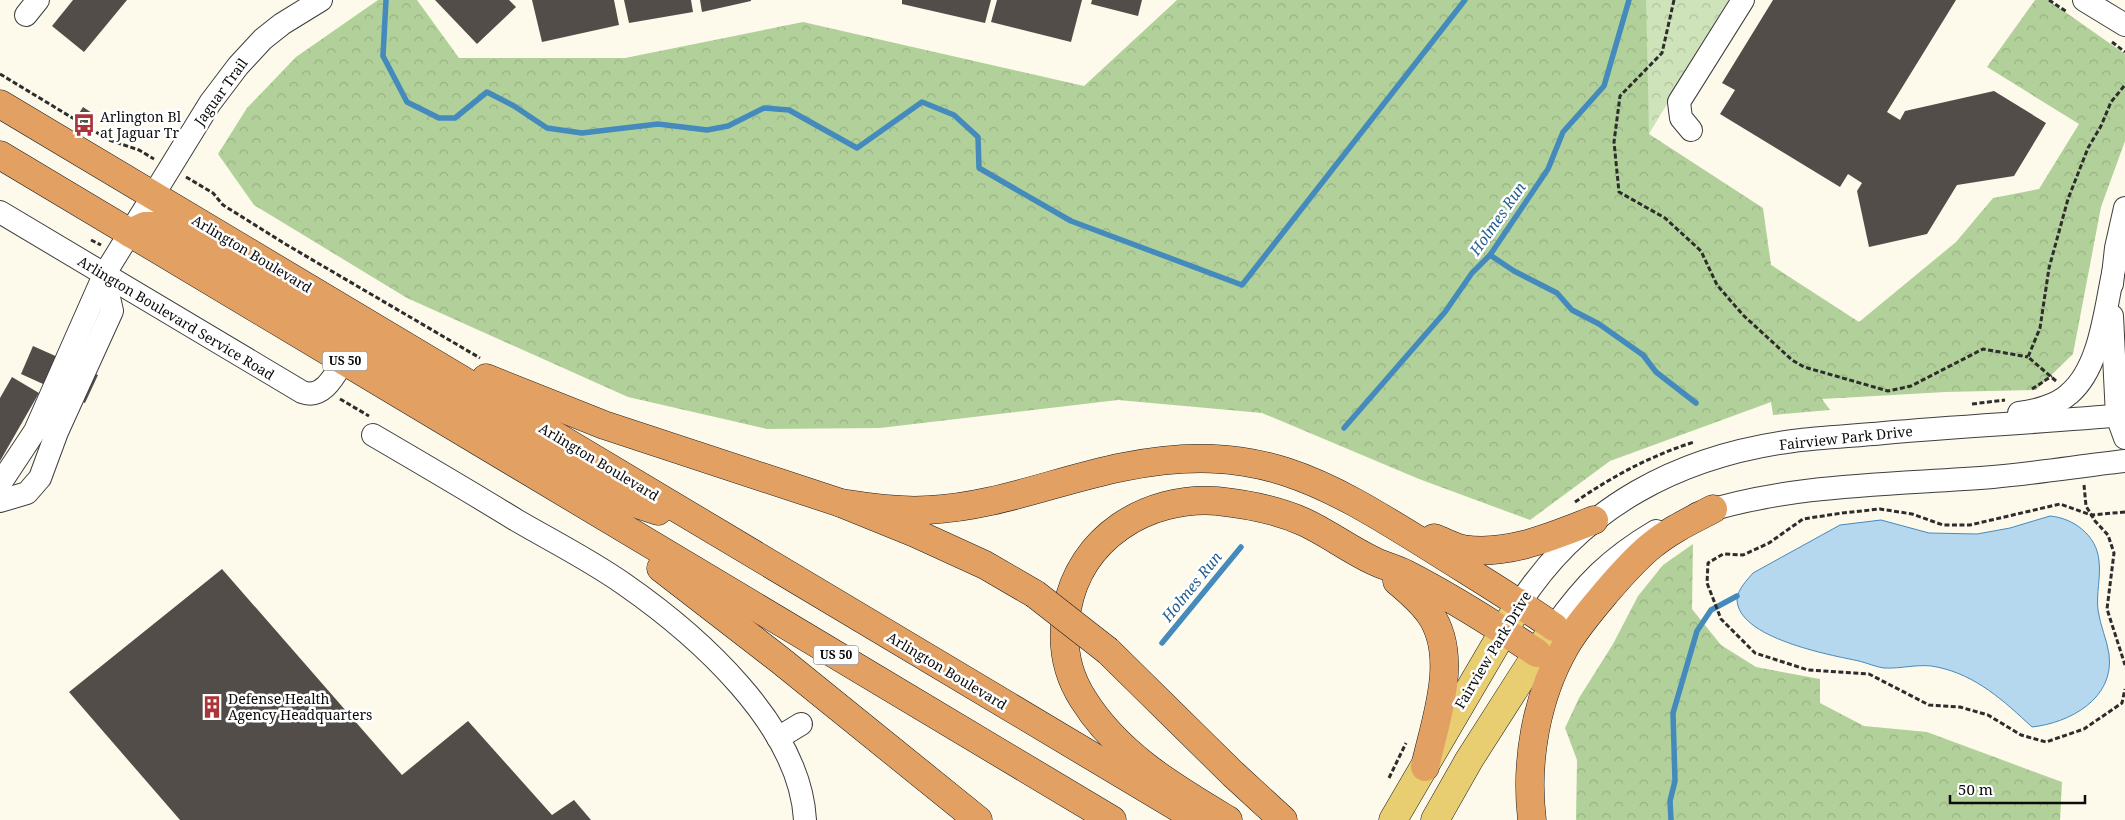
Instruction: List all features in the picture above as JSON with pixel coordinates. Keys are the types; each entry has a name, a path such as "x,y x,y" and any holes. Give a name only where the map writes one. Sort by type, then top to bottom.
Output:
{"highway":[{"name":"Arlington Boulevard","path":"0,104 1199,820"},
{"name":"US 50","path":"0,155 1112,820"},
{"path":"130,233 145,226 160,226 616,497 707,527"},
{"path":"362,320 455,365 586,418 840,503 915,533 984,565 1034,594 1108,651 1232,774 1283,820"},
{"path":"840,503 886,510 928,510 1010,496 1122,467 1164,460 1232,459 1262,464 1310,479 1358,503 1554,626"},
{"path":"559,490 780,660 978,820"},
{"path":"1228,820 1144,766 1102,726 1082,698 1070,675 1062,633 1069,598 1077,576 1089,555 1104,538 1124,523 1159,507 1187,502 1231,503 1278,513 1303,522 1373,561 1405,574 1537,653"},
{"path":"1532,820 1529,769 1536,726 1549,685 1565,647 1588,613 1618,578 1650,546 1679,526 1713,509"},
{"path":"1379,516 1462,549 1484,550 1532,543 1594,520"},
{"path":"1373,561 1416,598 1430,614 1440,633 1444,662 1443,687 1425,767"}],"main road":[{"name":"Fairview Park Drive","path":"1393,820 1520,603"},
{"path":"1435,820 1469,760 1554,626"}],"street":[{"path":"1692,130 1681,118 1679,102 1743,0"},
{"path":"2097,3 2125,25"},
{"name":"Jaguar Trail","path":"104,275 210,103 238,66 263,39 307,4"},
{"path":"1954,427 2034,411 2069,395 2088,371 2114,269 2125,208"},
{"name":"Arlington Boulevard Service Road","path":"0,212 306,394 316,393 325,387 344,360"},
{"path":"2114,269 2112,314 2121,416 2125,438"},
{"path":"0,466 36,405 54,356 82,295 104,275"},
{"path":"0,484 34,431 104,275"},
{"path":"0,497 32,459 58,407 102,304 104,275"},
{"path":"0,501 27,492 40,478 57,432 112,311 104,275"},
{"name":"Fairview Park Drive","path":"1520,603 1549,562 1594,520 1644,486 1677,471 1720,456 1793,441 1954,427 2121,416"},
{"path":"373,434 624,584 675,622 711,654 742,689 778,738 794,772 805,820"},
{"path":"1554,626 1589,581 1625,549 1657,530 1713,509 1801,491 1911,480 1993,477 2125,461"},
{"path":"778,738 801,724"}],"path":[{"path":"1674,0 1662,53 1620,96 1614,142 1619,192 1665,218 1700,252 1717,285 1743,315 1792,360 1804,367 1888,391 1911,386 1983,348 2028,357"},
{"path":"0,74 109,140 139,150 206,188 223,205 279,240 482,359"},
{"path":"2125,512 2091,515 2060,504 1970,525 1943,525 1912,514 1880,510 1842,512 1803,519 1769,543 1744,555 1723,554 1708,563 1707,583 1713,603 1721,619 1755,654 1808,670 1869,674 1929,705 1960,707 1988,715 2021,735 2046,742 2084,729 2122,703 2125,689"},
{"path":"1388,781 1408,740"}],"green space":[{"path":"378,0 417,0 459,58 625,58 803,22 1084,86 1177,0 1695,0 1649,111 1649,134 1763,208 1771,265 1859,322 1956,242 1993,198 2039,189 2079,124 1987,67 2035,0 2048,0 2125,54 2125,141 2101,207 2073,354 2036,390 1945,392 1822,399 1830,410 1773,415 1771,402 1610,461 1530,520 1419,479 1262,413 1118,400 880,428 767,429 628,397 407,298 254,205 218,154 247,108 296,57"},
{"path":"1646,0 1729,0 1649,134"},
{"path":"1693,544 1692,609 1721,645 1756,667 1820,679 1820,703 1864,726 1927,732 2062,782 2060,820 1576,820 1577,760 1565,728 1579,698 1613,644 1638,596 1663,565"}],"water":[{"path":"2050,516 2059,517 2075,524 2094,543 2099,561 2098,610 2109,654 2109,670 2105,684 2087,706 2074,714 2046,725 2032,727 1989,690 1951,671 1924,666 1881,667 1808,649 1768,634 1752,624 1741,613 1737,599 1738,595 1753,573 1840,525 1881,520 1929,533 1977,534 2010,528"}],"building":[{"path":"73,0 127,0 84,52 52,26"},
{"path":"435,0 509,0 516,7 477,44"},
{"path":"532,0 614,0 619,25 542,42"},
{"path":"624,0 691,0 693,12 629,23"},
{"path":"700,0 751,0 751,1 702,12"},
{"path":"902,0 991,0 985,23 902,4"},
{"path":"997,0 1082,0 1071,42 991,22"},
{"path":"1092,0 1142,0 1138,16 1091,4"},
{"path":"1773,0 1956,0 1887,112 1900,120 1905,111 1994,91 2046,123 2014,176 1957,185 1927,234 1869,247 1857,191 1862,183 1848,174 1840,187 1720,114 1735,90 1722,83"},
{"path":"83,107 95,115 88,125 76,118"},
{"path":"33,346 98,375 85,403 21,374"},
{"path":"12,377 39,393 0,461 0,398"},
{"name":"Defense Health Agency Headquarters","path":"222,569 402,775 468,721 552,815 574,800 591,820 180,820 69,692"}],"waterway":[{"path":"386,0 383,56 407,102 439,118 455,118 487,92 514,106 547,128 582,133 658,124 707,130 728,126 764,108 789,110 857,148 922,102 954,115 978,137 979,168 1071,221 1242,285 1465,0"},
{"name":"Holmes Run","path":"1344,428 1445,312 1472,273 1490,255 1548,169 1563,132 1604,86 1629,0"},
{"path":"1490,255 1514,271 1557,293 1572,310 1599,324 1643,355 1656,372 1696,403"},
{"name":"Holmes Run","path":"1162,643 1241,547"},
{"path":"1671,820 1670,801 1675,781 1673,713 1697,631 1711,610 1737,596"}],"place":[{"name":"Arlington Bl at Jaguar Tr","path":"84,125"},
{"name":"Defense Health Agency Headquarters","path":"212,707"}]}
